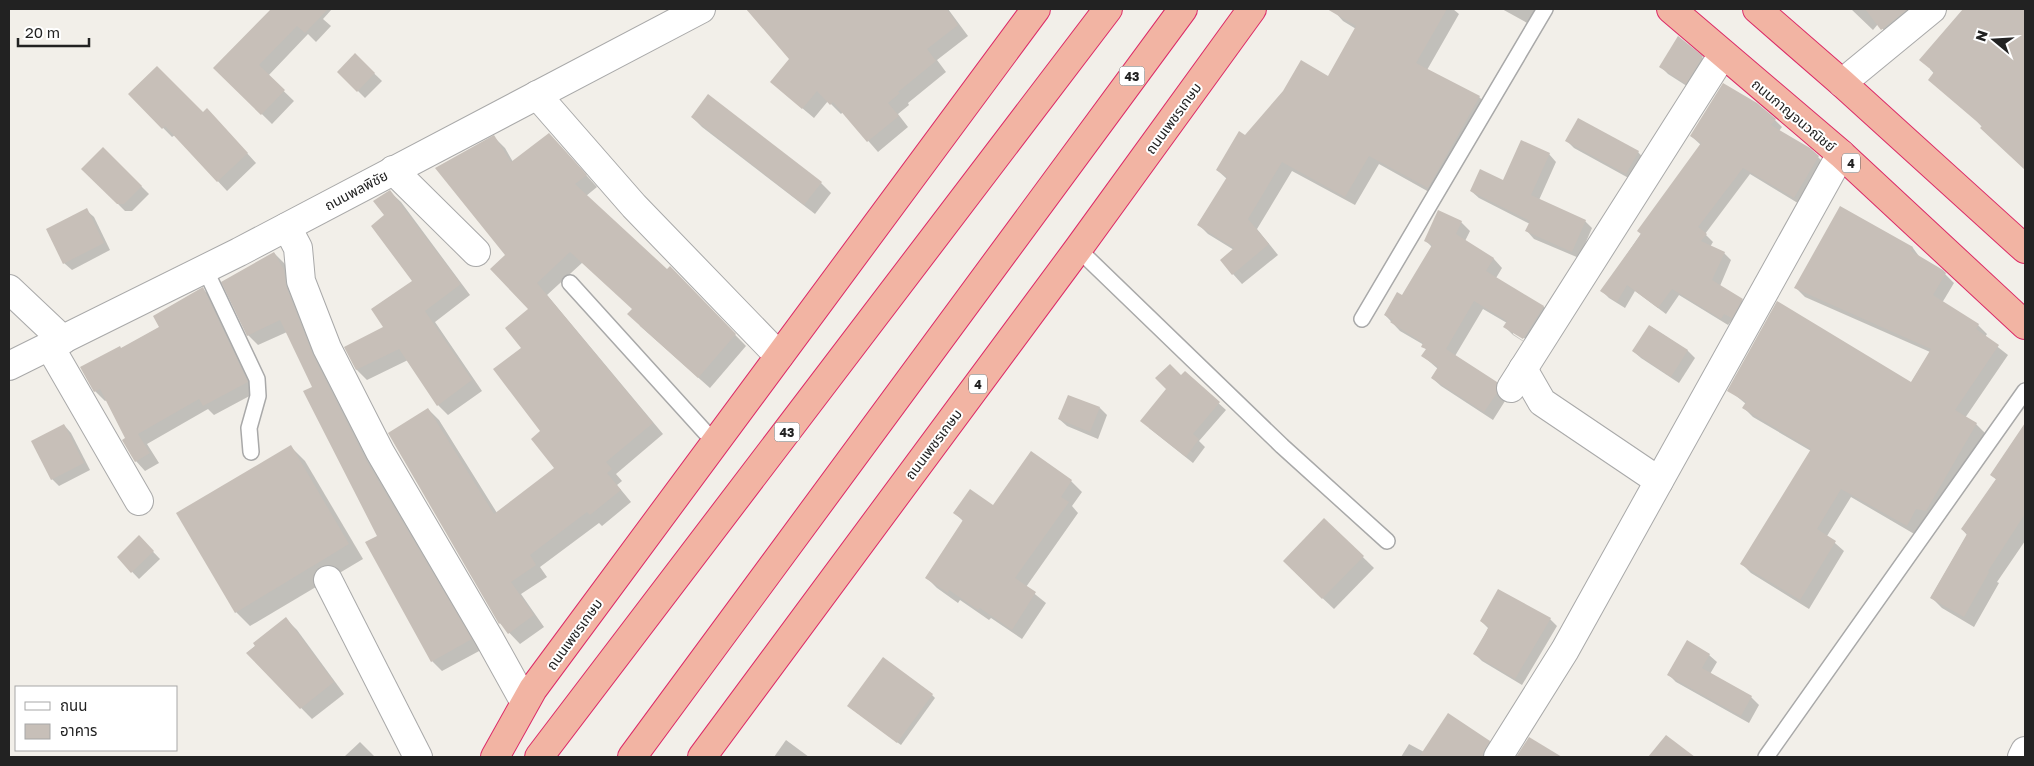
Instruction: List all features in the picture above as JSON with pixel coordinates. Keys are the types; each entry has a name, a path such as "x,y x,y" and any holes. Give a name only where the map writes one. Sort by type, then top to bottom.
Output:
{"highway":[{"name":"ถนนเพชรเกษม","path":"494,757 529,695 1036,9"},
{"name":"43","path":"539,757 1108,9"},
{"name":"43","path":"632,757 1082,143 1183,9"},
{"name":"ถนนเพชรเกษม","path":"702,757 1078,249 1252,9"},
{"name":"ถนนกาญจนวณิชย์","path":"1671,9 1841,154 2025,325"},
{"path":"1756,9 1842,83 2025,249"},
{"path":"481,757 529,695"}],"street":[{"name":"ถนนพลพิชัย","path":"9,366 287,227 701,9"},
{"path":"1842,83 1932,9"},
{"path":"1659,481 1542,402 1517,379 1723,54"},
{"path":"537,95 634,206 779,356"},
{"path":"1498,757 1565,650 1841,154"},
{"path":"393,170 476,252"},
{"path":"287,227 298,248 301,281 327,348 380,452 484,629 529,695"},
{"path":"9,289 56,343 139,501"},
{"path":"328,580 418,757"},
{"path":"2022,757 2025,752"}],"lane":[{"path":"1362,319 1545,9"},
{"path":"1078,249 1282,446 1387,541"},
{"path":"205,269 257,379 258,396 249,428 251,452"},
{"path":"570,283 715,443"},
{"path":"1766,757 2025,391"}],"building":[{"path":"271,9 328,9 305,33 297,26 259,65 285,90 261,115 213,68"},
{"path":"746,9 947,9 958,25 927,49 936,61 898,92 900,93 888,103 899,116 867,142 833,102 830,105 817,91 802,109 770,82 789,59"},
{"path":"1327,9 1447,9 1416,63 1480,96 1428,188 1369,156 1345,197 1282,162 1248,219 1269,244 1232,275 1220,260 1234,248 1197,225 1227,177 1216,170 1239,131 1245,135 1283,91 1301,60 1328,76 1356,26"},
{"path":"1865,9 1908,9 1881,30"},
{"path":"1963,9 2025,9 2025,170 1980,128 1982,126 1928,80 1934,72 1919,60"},
{"path":"1678,36 1703,56 1686,84 1659,67"},
{"path":"355,53 375,73 357,92 337,72"},
{"path":"157,66 203,112 207,108 248,153 217,182 165,126 162,129 128,94"},
{"path":"1723,83 1757,103 1776,119 1771,125 1810,148 1819,156 1794,198 1743,168 1698,227 1707,234 1701,241 1725,252 1712,280 1743,299 1732,318 1724,314 1721,319 1672,289 1658,308 1627,285 1617,302 1600,291 1641,234 1637,231 1701,143 1690,136"},
{"path":"708,94 822,182 804,205 691,117"},
{"path":"1578,118 1639,151 1626,174 1565,141"},
{"path":"549,133 587,175 575,184 667,269 670,266 736,334 698,378 627,314 632,309 570,252 537,283 653,423 606,462 612,469 607,473 621,490 590,515 587,512 530,555 536,565 511,582 534,615 508,634 499,624 388,433 428,408 494,514 554,468 531,439 540,431 493,369 521,348 505,328 528,309 490,269 505,255 435,168 494,135 511,162"},
{"path":"1521,140 1550,153 1531,195 1586,220 1572,252 1525,231 1530,221 1470,191 1480,169 1503,180"},
{"path":"103,147 142,186 124,204 117,204 81,169"},
{"path":"390,190 461,284 425,311 472,380 437,406 399,349 356,370 344,347 383,327 371,309 412,281 371,226 384,215 373,201"},
{"path":"1840,206 1913,247 1911,251 1943,270 1946,273 1933,295 1979,324 1976,329 1999,345 1955,410 1977,423 1926,511 1916,509 1907,526 1841,489 1817,529 1836,541 1800,600 1740,564 1811,449 1742,408 1746,402 1727,391 1777,301 1911,382 1931,349 1794,288"},
{"path":"87,208 104,243 63,264 46,229"},
{"path":"1438,210 1462,221 1456,234 1494,258 1486,271 1544,306 1523,339 1503,327 1507,321 1474,301 1446,349 1497,382 1497,393 1484,412 1431,378 1438,367 1421,356 1426,349 1421,347 1423,343 1390,322 1393,320 1384,315 1397,292 1402,295 1432,245 1424,241"},
{"path":"274,252 284,270 286,286 313,355 366,460 472,639 431,662 365,542 377,536 303,391 312,387 280,320 247,336 221,282"},
{"path":"203,287 248,382 203,406 199,399 138,434 150,453 135,462 122,440 125,438 100,389 94,392 80,367 120,346 121,348 159,327 153,316"},
{"path":"1649,325 1688,350 1671,377 1632,351"},
{"path":"1170,364 1181,375 1185,371 1220,402 1193,434 1199,439 1186,457 1140,421 1166,389 1155,378"},
{"path":"1068,395 1100,407 1090,432 1058,419"},
{"path":"2025,423 2025,514 1988,571 1964,617 1930,598 1967,534 1961,529 1996,479 1990,475"},
{"path":"64,424 84,463 51,480 31,441"},
{"path":"291,445 349,544 235,613 176,513"},
{"path":"1031,451 1072,480 1061,497 1069,502 1015,578 1036,592 1012,630 980,608 978,610 949,590 948,593 925,578 963,520 953,513 970,489 993,505"},
{"path":"1324,518 1364,556 1322,599 1283,561"},
{"path":"139,535 154,551 131,573 117,557"},
{"path":"1498,589 1551,618 1515,679 1473,654 1489,627 1480,621"},
{"path":"286,617 334,682 300,709 246,653 255,646 253,643"},
{"path":"1687,640 1710,654 1702,668 1752,696 1741,716 1667,675"},
{"path":"883,657 933,694 897,743 847,706"},
{"path":"1448,713 1490,741 1482,757 1419,757"},
{"path":"1666,735 1695,757 1648,757"},
{"path":"1529,737 1562,757 1516,757"}]}
